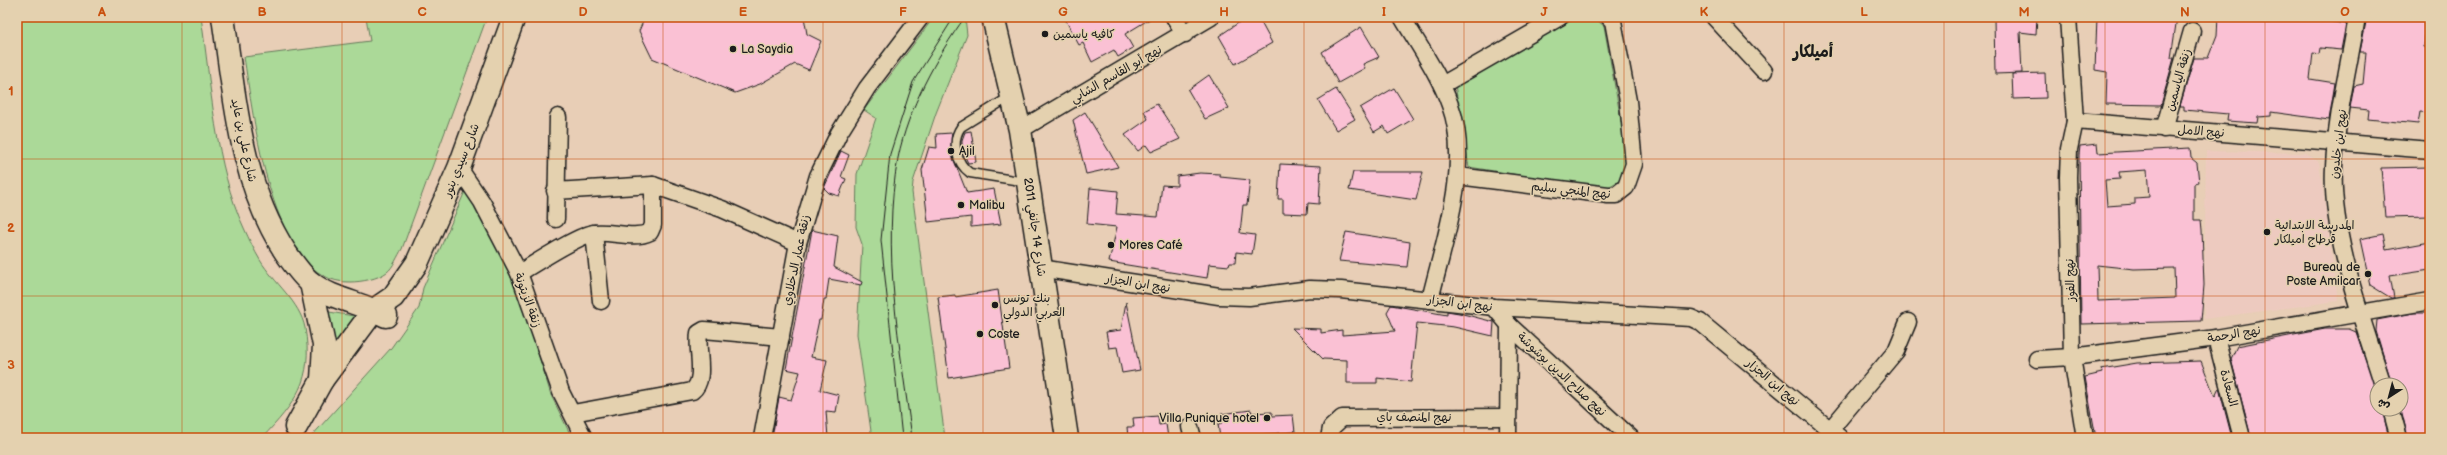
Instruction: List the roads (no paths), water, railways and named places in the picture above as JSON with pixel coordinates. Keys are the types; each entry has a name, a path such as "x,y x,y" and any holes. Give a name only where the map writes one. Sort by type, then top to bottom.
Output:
{"street":[{"name":"شارع علي بن عايد","path":"223,17 242,140 251,182 276,238 293,263 311,283 331,293 385,308"},
{"name":"شارع سيدي بنور","path":"291,433 334,389 385,308 417,263 459,168 514,17"},
{"name":"زنقة عمار الدخلاوي","path":"762,438 798,243 818,176 839,133 867,88 921,17"},
{"name":"شارع 14 جانفي 2011","path":"993,17 1013,94 1020,130 1067,438"},
{"path":"1174,17 1185,34"},
{"name":"نهج أبو القاسم الشابي","path":"1020,130 1185,34 1211,17"},
{"path":"1402,17 1442,85 1451,106 1459,154 1458,176 1430,300"},
{"path":"1442,85 1560,17"},
{"name":"نهج المنجي سليم","path":"1458,176 1608,195 1616,195 1626,186 1634,164 1628,101 1613,21 1609,17"},
{"path":"1714,17 1764,71"},
{"path":"2068,17 2075,121"},
{"path":"2071,44 2076,17"},
{"name":"نهج ابن خلدون","path":"2357,17 2336,141 2334,167 2336,212 2361,312 2381,377"},
{"name":"زنقة الياسمين","path":"2164,129 2192,31"},
{"path":"556,219 555,191 558,117"},
{"name":"نهج الامل","path":"2075,121 2336,141 2430,150"},
{"name":"نهج الفوز","path":"2075,121 2069,149 2068,177 2072,357 2085,438"},
{"name":"زنقة الزيتونة","path":"459,168 482,202 519,273 561,392 573,413 584,438"},
{"path":"555,191 653,185 722,209 798,243"},
{"path":"519,273 594,233 643,236 650,232 653,225 653,185"},
{"path":"594,233 601,301"},
{"name":"نهج ابن الجزار","path":"1040,268 1219,296 1249,297 1310,289 1341,290 1494,307 1691,318 1700,322 1835,434"},
{"path":"311,283 324,345 322,380"},
{"name":"نهج الرحمة","path":"2036,359 2072,357 2216,338 2430,301"},
{"name":"نهج صلاح الدين بوشوشة","path":"1494,307 1510,325 1631,438"},
{"name":"شارع سيدي بنور","path":"291,433 322,380 385,308"},
{"path":"1835,434 1896,351 1908,322"},
{"path":"1508,438 1507,417 1510,325"},
{"path":"573,413 692,391 699,382 698,341 699,333 704,330 781,337"},
{"name":"السعادة","path":"2216,338 2242,438"},
{"name":"نهج المنصف باي","path":"1329,436 1336,421 1342,418 1507,417"},
{"path":"2392,417 2399,438"}],"lane":[{"path":"1013,94 961,127 956,134 955,141 959,161 970,173 1029,183"}],"tram line":[{"path":"902,438 881,240 890,154 913,82 954,17"},
{"path":"912,438 894,298 891,228 893,193 898,158 916,102 934,66 965,17"}],"place":[{"name":"كافيه ياسمين","path":"1045,34"},
{"name":"La Saydia","path":"733,49"},
{"name":"Ajil","path":"951,151"},
{"name":"Malibu","path":"961,205"},
{"name":"المدرسة الابتدائية قرطاج اميلكار","path":"2267,232"},
{"name":"Mores Café","path":"1111,245"},
{"name":"Bureau de Poste Amilcar","path":"2368,274"},
{"name":"بنك تونس العربي الدولي","path":"995,305"},
{"name":"Coste","path":"980,334"},
{"name":"Villa Punique hotel","path":"1267,418"}],"district":[{"name":"أميلكار","path":"1813,51"}]}
